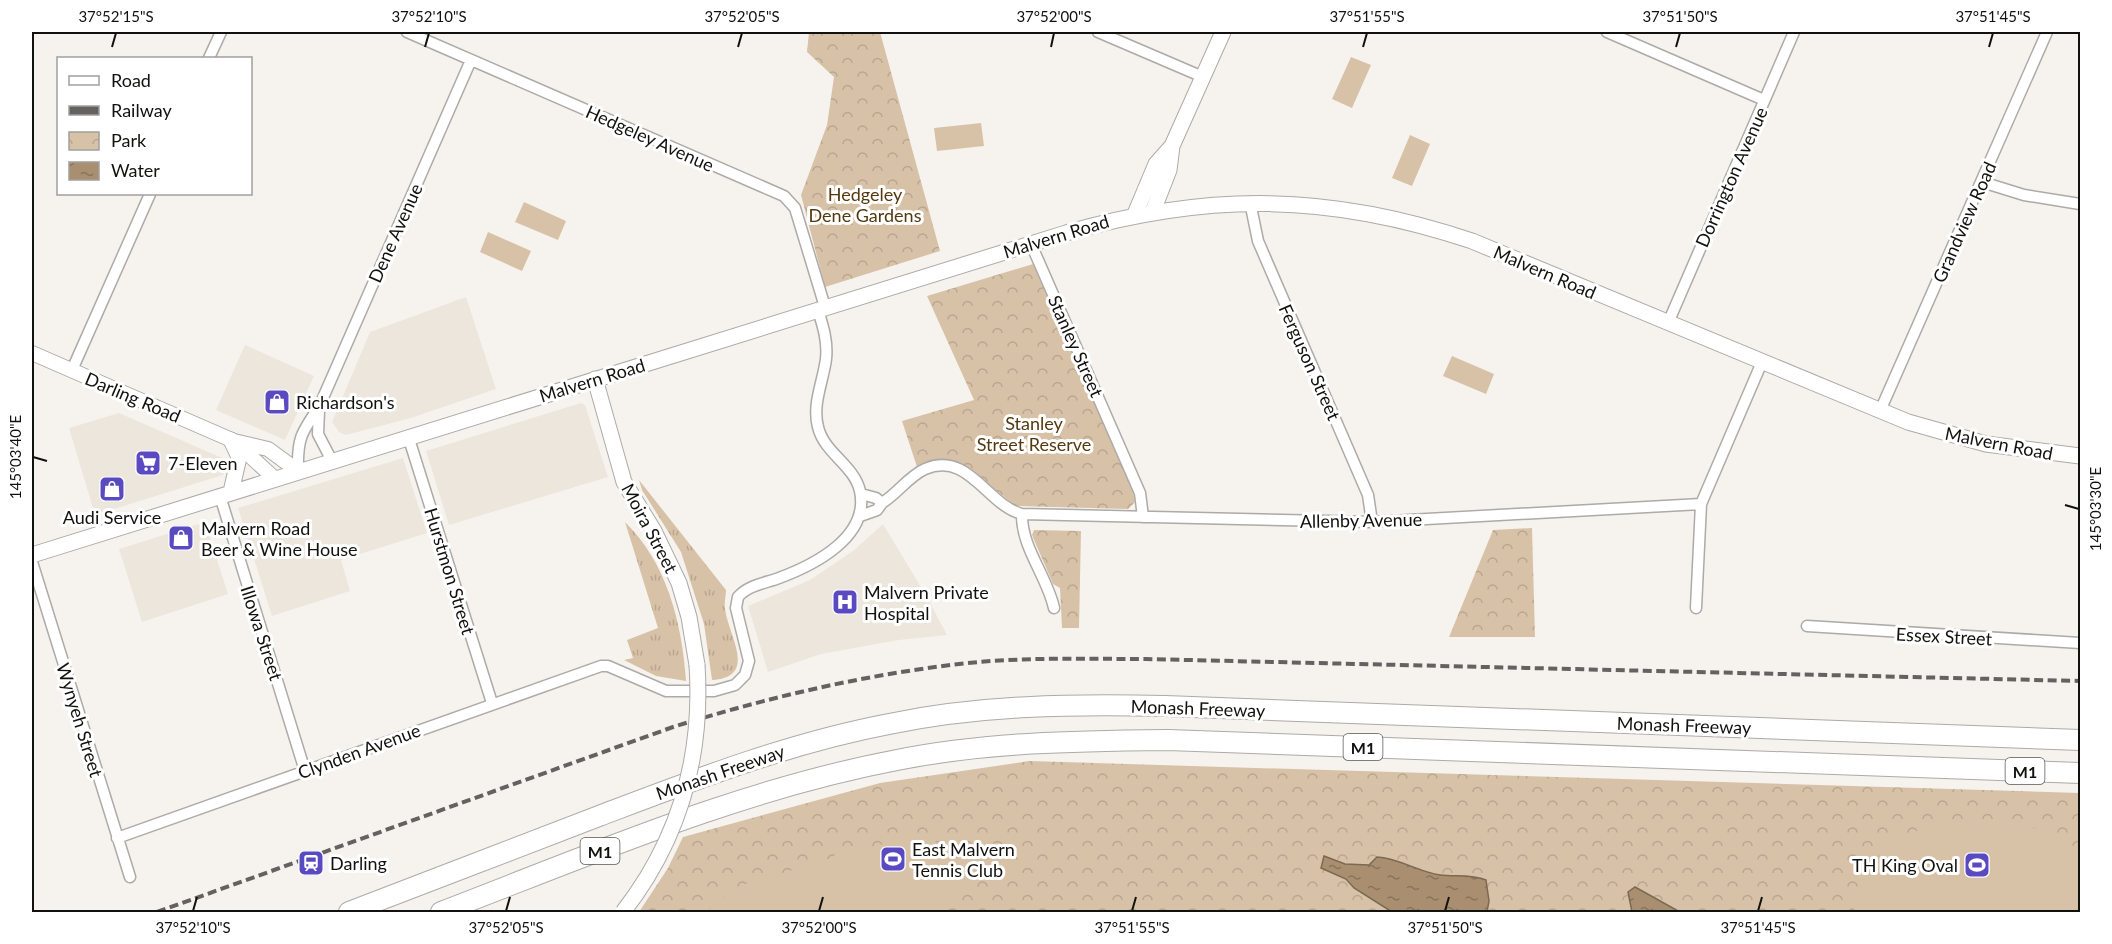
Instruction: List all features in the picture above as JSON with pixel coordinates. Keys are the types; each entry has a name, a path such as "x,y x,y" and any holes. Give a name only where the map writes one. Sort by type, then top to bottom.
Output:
{"highway":[{"name":"Monash Freeway","path":"349,912 749,761 819,740 888,724 991,709 1063,705 1165,706 2080,740"},
{"name":"Monash Freeway","path":"441,912 652,831 825,775 925,755 1036,742 1180,741 2080,773"}],"main road":[{"path":"1153,211 1169,170 1172,147 1223,32"},
{"path":"1135,214 1156,164 1172,147"},
{"name":"Malvern Road","path":"32,555 1031,244 1135,214 1250,202 1344,209 1429,227 1472,241 1880,411 1932,430 1986,444 2080,456"},
{"name":"Moira Street","path":"595,379 624,482 654,531 679,583 689,617 698,665 699,716 693,763 687,787 662,853 623,912"},
{"path":"226,494 239,456 232,440"}],"street":[{"path":"209,57 221,32"},
{"name":"Hedgeley Avenue","path":"406,32 784,196 795,208 822,309 827,350 816,408 818,429 823,439 852,472 861,494"},
{"path":"1098,32 1203,77"},
{"path":"1606,32 1764,100"},
{"name":"Dorrington Avenue","path":"1668,323 1794,32"},
{"name":"Grandview Road","path":"1880,411 2047,32"},
{"name":"Dene Avenue","path":"298,471 297,446 305,427 319,407 471,60"},
{"path":"1982,182 2024,195 2080,204"},
{"path":"72,370 150,195"},
{"name":"Ferguson Street","path":"1250,202 1255,235 1368,495 1372,522"},
{"name":"Stanley Street","path":"1031,244 1140,493 1143,517"},
{"name":"Darling Road","path":"32,353 232,440 254,444 275,453 298,471"},
{"path":"1696,608 1701,504 1762,362"},
{"name":"Dene Avenue","path":"319,407 317,430 332,461"},
{"name":"Hurstmon Street","path":"409,439 492,703"},
{"name":"Darling Road","path":"232,440 274,478"},
{"path":"882,503 876,498 861,494 860,516 877,510 882,503 923,470 943,466 965,471 1008,508 1022,514 1024,534 1048,586 1054,608"},
{"name":"Illowa Street","path":"226,494 305,771"},
{"name":"Allenby Avenue","path":"1022,514 1372,522 1701,504"},
{"name":"Clynden Avenue","path":"117,838 601,666 608,666 666,691 714,691 735,685 745,675 749,661 736,608 738,597 752,587 816,560 849,534 860,516"},
{"name":"Wynyeh Street","path":"32,562 129,877"},
{"name":"Essex Street","path":"1807,626 2080,643"}],"shaded area":[{"path":"466,297 496,389 411,418 346,435 339,432 332,422 370,332"},
{"path":"245,345 314,376 285,440 216,410"},
{"path":"581,403 585,405 608,477 449,525 426,451"},
{"path":"119,413 229,461 223,475 95,515 69,428"},
{"path":"403,458 427,533 341,560 350,591 272,616 238,508"},
{"path":"205,522 228,594 142,622 119,549"},
{"name":"Malvern Private Hospital","path":"883,524 947,635 899,640 821,654 768,672 748,606 810,580 853,551"}],"green space":[{"name":"Hedgeley Dene Gardens","path":"809,32 880,32 940,251 825,287 801,195 827,125 834,77 807,52"},
{"path":"1351,57 1371,65 1352,108 1332,99"},
{"path":"981,123 984,146 937,151 934,128"},
{"path":"1410,135 1430,144 1412,186 1392,178"},
{"path":"524,202 566,221 558,240 515,222"},
{"path":"488,232 531,251 522,271 480,252"},
{"name":"Stanley Street Reserve","path":"1033,264 1133,491 1135,502 1128,509 1016,506 962,464 938,461 917,467 902,421 974,400 927,296"},
{"path":"1452,356 1494,374 1486,394 1443,376"},
{"path":"639,480 726,590 725,609 735,642 738,663 734,671 726,677 712,680 704,624 681,552 642,490"},
{"path":"625,522 652,556 670,595 681,637 686,681 656,676 624,660 633,658 627,640 658,628"},
{"path":"1532,528 1535,637 1449,637 1493,530"},
{"path":"1034,530 1081,531 1079,628 1062,628 1060,588 1053,584 1032,535"},
{"path":"1030,761 2080,793 2080,912 639,912 668,868 683,837 880,783"},
{"name":"TH King Oval","path":"1958,824 2032,827 2080,849 2080,912 1854,912 1865,878 1887,847 1897,839 1913,832"},
{"name":"East Malvern Tennis Club","path":"924,833 980,876 959,900 953,896 930,912 707,912 733,888 832,858 843,846 851,853"}],"water":[{"path":"1324,856 1345,864 1369,865 1377,857 1385,858 1432,873 1486,880 1489,901 1487,912 1392,912 1354,888 1346,879 1321,868"},
{"path":"1635,887 1680,912 1632,912 1628,892"}],"railway":[{"path":"157,912 673,727 819,688 893,673 968,663 1035,659 1146,659 2080,681"}],"place":[{"name":"Richardson's","path":"277,402"},
{"name":"7-Eleven","path":"148,463"},
{"name":"Audi Service","path":"112,489"},
{"name":"Malvern Road Beer & Wine House","path":"181,538"},
{"name":"Malvern Private Hospital","path":"845,602"},
{"name":"East Malvern Tennis Club","path":"893,859"},
{"name":"Darling","path":"311,863"},
{"name":"TH King Oval","path":"1977,865"}]}
